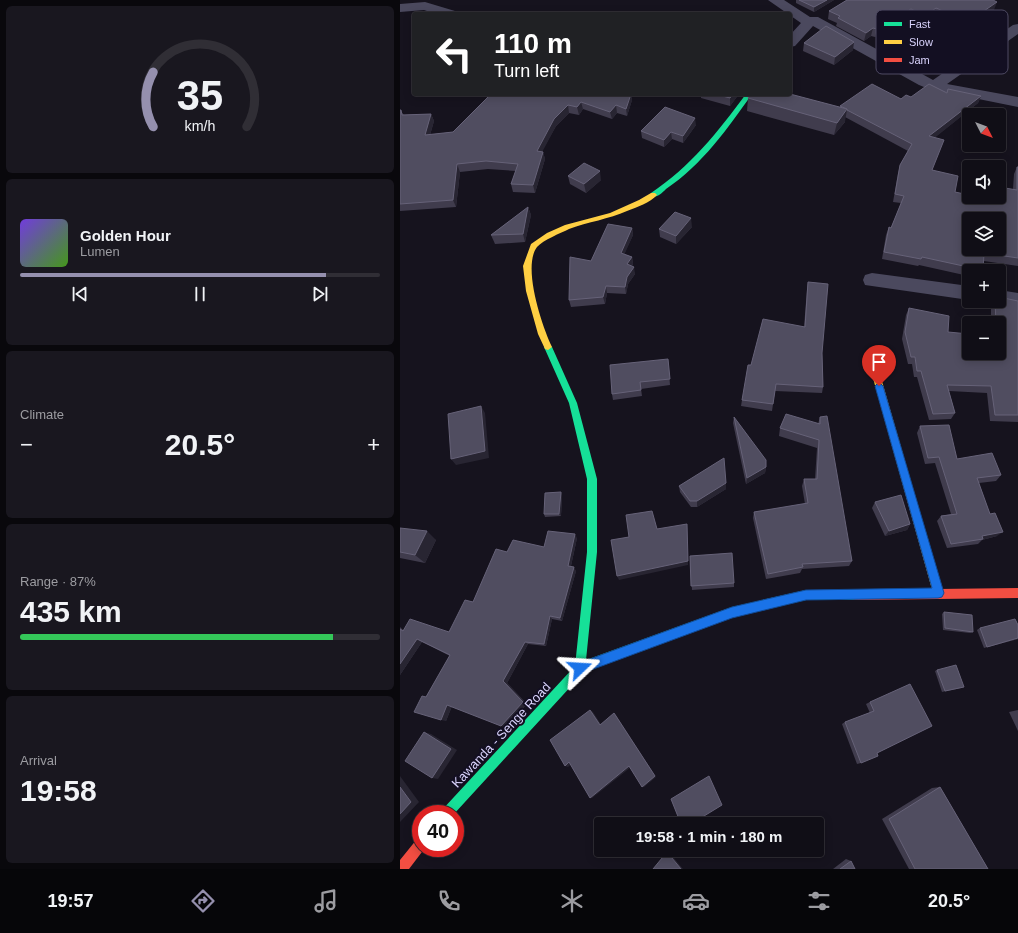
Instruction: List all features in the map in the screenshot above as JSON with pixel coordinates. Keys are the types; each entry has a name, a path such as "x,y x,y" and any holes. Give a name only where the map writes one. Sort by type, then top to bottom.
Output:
{"street":[{"path":"775,0 816,18 876,55"},
{"path":"400,8 425,6 444,12"},
{"path":"792,41 816,18"},
{"path":"1008,35 1018,28"},
{"path":"908,74 934,86 1018,102"},
{"path":"934,86 951,74"},
{"path":"580,668 592,552 592,479 573,404 542,334 530,291 527,266 534,246 550,235 568,227 612,216 642,202 671,184 711,145 748,96"},
{"path":"872,280 962,292"},
{"path":"1006,298 1018,300"},
{"path":"875,371 938,593"},
{"name":"Kawanda - Senge Road","path":"454,805 580,668 732,612 806,595 1018,593"},
{"path":"401,869 412,855"}],"building":[{"path":"799,0 827,0 814,7"},
{"path":"847,0 993,0 997,2 985,10 941,10 936,8 933,10 876,10 876,29 873,28 866,33 838,18 840,16 829,11"},
{"path":"826,26 854,42 835,57 804,43"},
{"path":"872,84 901,99 906,95 911,97 929,84 947,93 948,89 981,96 965,108 962,108 962,111 929,136 944,140 932,170 958,176 955,192 962,194 962,204 1006,204 1006,188 1017,190 1018,167 1018,258 1004,256 1006,256 1006,212 962,212 962,256 984,256 983,264 962,264 962,266 922,257 921,259 884,252 889,227 891,228 904,196 895,194 900,165 912,144 840,106"},
{"path":"792,95 847,109 837,123 748,98 750,96 792,96"},
{"path":"489,96 630,96 626,109 616,105 610,112 581,102 577,107 568,105 554,119 537,151 543,152 533,185 511,184 518,164 486,161 457,164 453,200 400,204 400,110 402,115 431,114 425,135 453,132"},
{"path":"665,107 695,118 683,136 671,132 664,140 641,131"},
{"path":"584,163 600,171 584,184 568,176"},
{"path":"528,207 523,234 491,235"},
{"path":"675,212 691,218 676,236 659,229"},
{"path":"608,224 632,228 621,253 632,257 627,264 634,267 627,277 625,287 606,286 603,297 569,300 570,257 591,261"},
{"path":"808,282 828,284 822,353 823,387 776,384 773,404 742,400 748,365 751,365 763,319 805,327"},
{"path":"1006,298 1018,301 1018,415 995,415 991,386 947,385 955,413 933,414 921,371 917,371 915,357 911,357 905,332 909,308 949,316 948,332 962,333 962,360 1006,360 1006,316 996,316 995,308 1006,308"},
{"path":"668,359 670,379 640,382 641,390 612,394 610,365"},
{"path":"481,406 485,451 451,459 448,414"},
{"path":"786,414 820,424 820,417 827,416 852,561 802,564 803,567 768,574 754,512 808,503 804,479 817,479 819,440 780,428"},
{"path":"734,417 766,460 766,467 747,478"},
{"path":"949,425 957,459 992,453 1001,475 977,478 990,514 995,513 1003,532 982,536 983,539 951,544 941,516 957,514 939,457 928,458 920,426"},
{"path":"724,458 726,483 697,501 690,501 679,486"},
{"path":"561,492 559,514 544,514 545,493"},
{"path":"901,495 910,524 889,531 875,502"},
{"path":"652,511 657,529 687,524 688,561 617,576 611,540 629,537 626,515"},
{"path":"400,528 427,531 415,555 400,552"},
{"path":"548,531 575,534 568,566 574,567 560,618 550,616 544,644 525,642 503,681 523,702 501,726 447,705 441,720 414,712 422,696 426,697 450,655 417,639 400,664 400,629 403,631 410,619 449,632 465,600 473,602 496,549 507,552 513,540 544,547"},
{"path":"732,553 734,583 691,586 690,556"},
{"path":"944,612 972,615 973,632 945,628"},
{"path":"1015,619 1018,625 1018,638 987,647 980,628"},
{"path":"956,665 964,687 945,691 937,670"},
{"path":"910,684 932,726 877,753 878,756 861,763 845,722 874,711 870,702"},
{"path":"590,710 600,725 614,713 655,776 642,787 629,766 590,798 569,762 565,766 550,740"},
{"path":"424,732 451,749 432,778 405,761"},
{"path":"709,776 722,805 702,817 678,817 671,799"},
{"path":"400,787 411,802 400,814"},
{"path":"940,787 988,869 915,869 889,819"},
{"path":"663,857 671,857 681,869 653,869"},
{"path":"851,861 855,869 840,869"}],"traffic: fast":[{"path":"653,195 668,185 694,162 717,136 748,96"},
{"path":"548,347 573,403 592,479 592,552 580,668"},
{"path":"454,805 580,668 732,612 806,595 856,595"}],"traffic: slow":[{"path":"548,347 542,334 530,291 527,266 534,246 550,235 568,227 612,215 642,202 653,195"},
{"path":"875,371 938,593"}],"traffic: jam":[{"path":"856,595 1018,593"},
{"path":"401,869 412,855"}],"route":[{"path":"580,668 732,612 806,595 938,593 879,386"}]}
